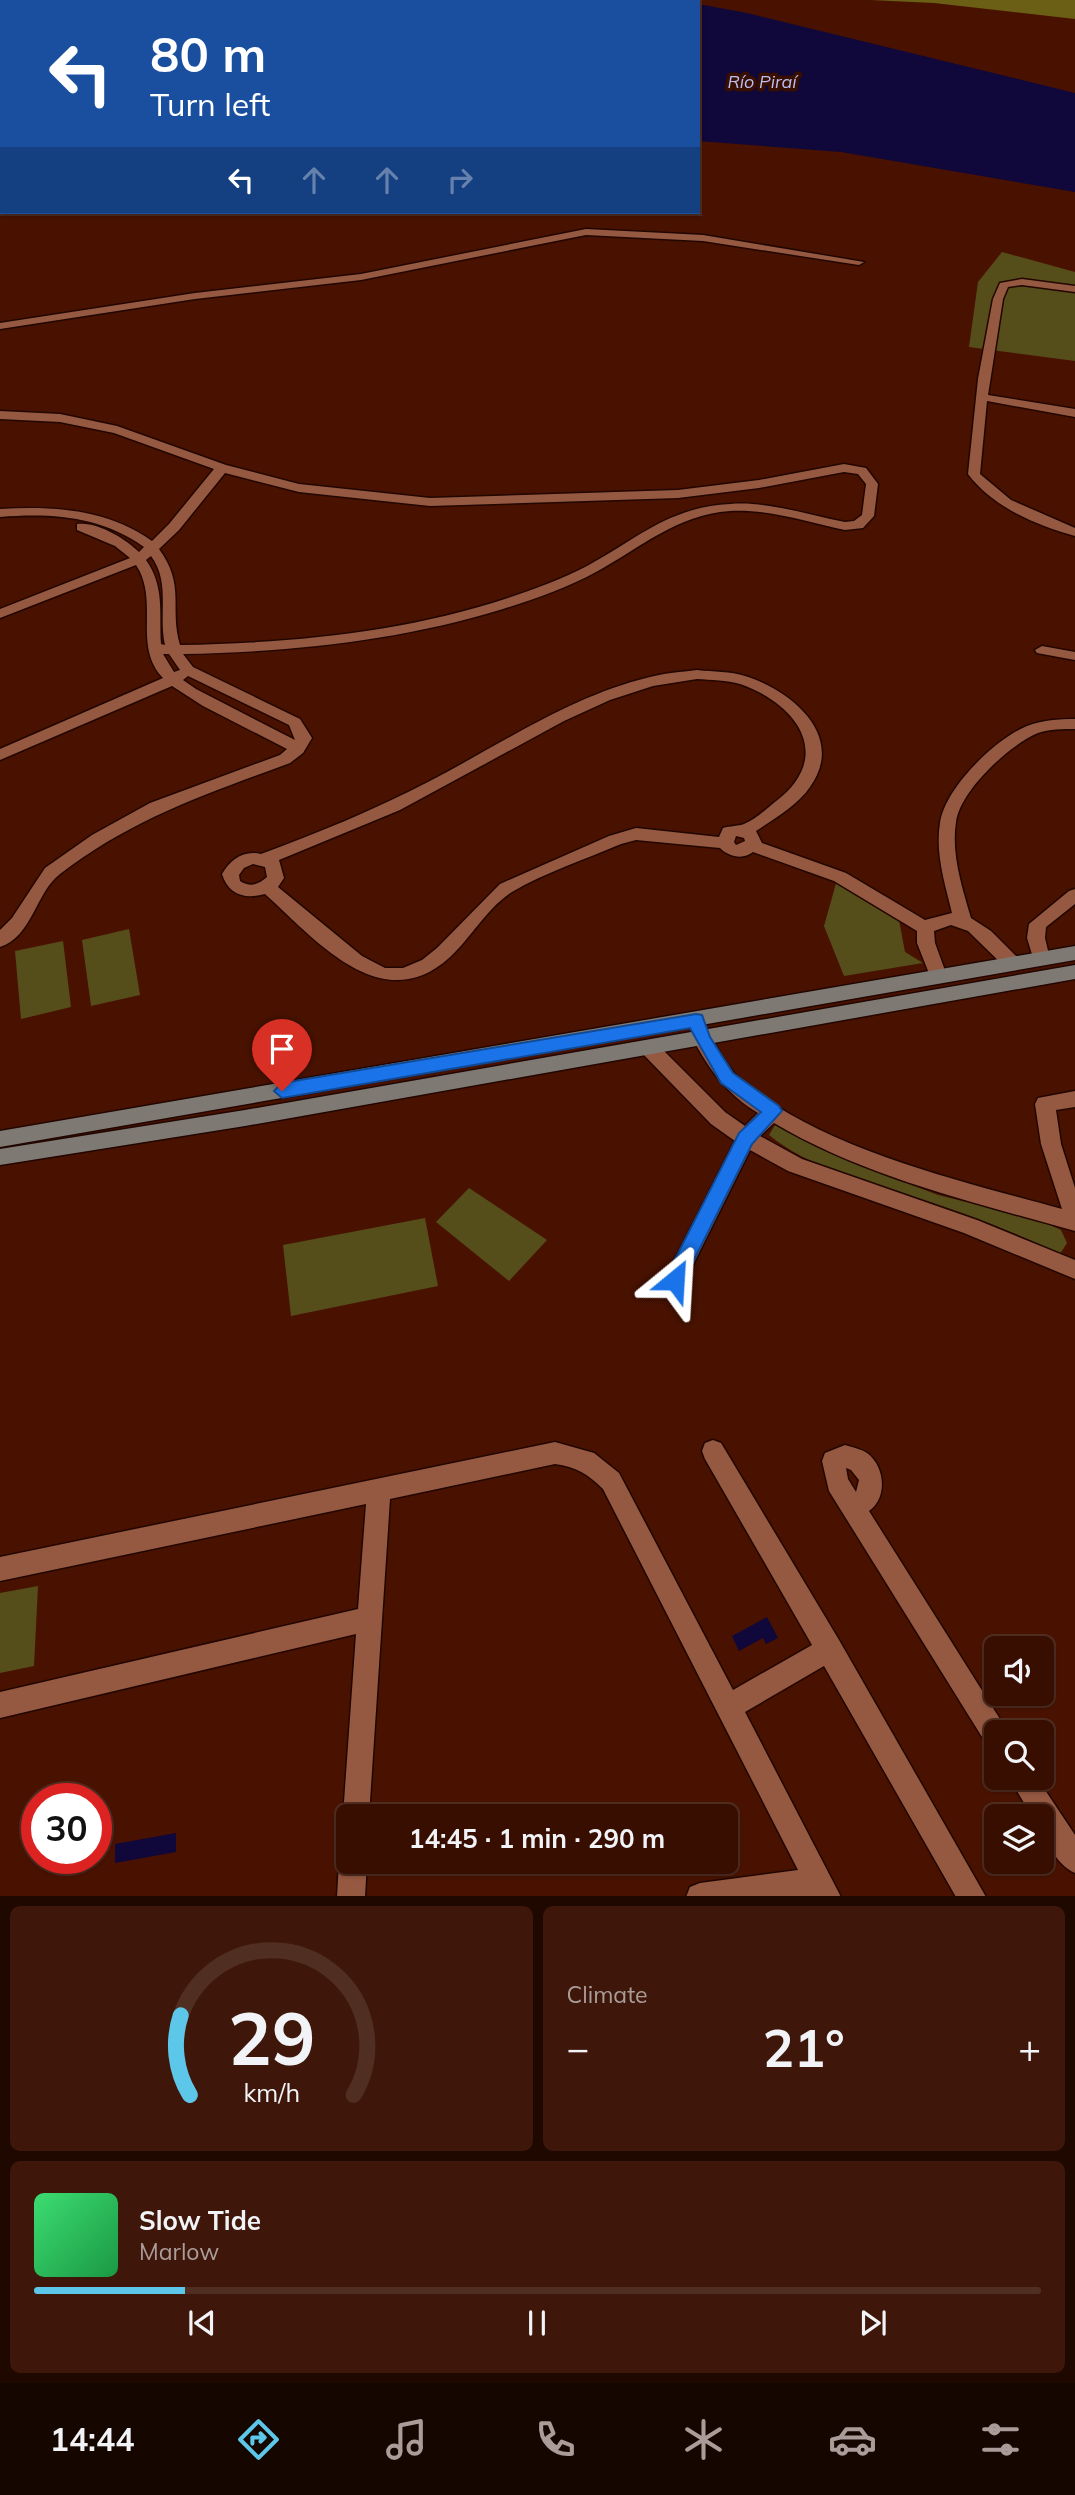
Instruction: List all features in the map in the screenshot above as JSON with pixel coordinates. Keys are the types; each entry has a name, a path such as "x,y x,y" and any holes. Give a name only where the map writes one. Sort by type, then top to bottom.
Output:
{"main road":[{"path":"0,1157 649,1048 699,1029 938,976 1075,953"},
{"path":"0,1139 1075,972"}],"street":[{"path":"0,326 218,293 361,277 586,232 703,238 859,262"},
{"path":"1075,289 1021,282 1004,285 998,299 982,397 974,474 985,489 1003,502 1075,532"},
{"path":"982,397 1075,413"},
{"path":"0,415 60,418 117,430 222,468 299,488 430,502 635,496 759,484 844,468 862,471 872,484 868,516 864,521 852,526 776,510 730,507 695,513 657,525"},
{"path":"0,614 140,559 153,548 222,468"},
{"path":"154,650 357,639 464,615 533,595 603,562 657,525 662,520 660,511 650,501 635,496"},
{"path":"0,513 41,512 88,517 133,533 153,548 160,558 170,588 172,650 188,670 295,722 304,738 298,749 270,766 156,807 98,839 51,872 18,923 0,940"},
{"path":"0,522 45,521 82,527 121,542 140,559 154,597 154,650 161,666 188,690 298,749"},
{"path":"1042,650 1075,656"},
{"path":"0,755 83,716 138,697 188,670"},
{"path":"267,859 277,872 267,887 244,891 230,879 238,863 251,858 267,859 370,818 436,786 551,721 601,698 650,683 708,673 747,679 780,697 795,708 807,727 814,749 813,768 804,784 749,838"},
{"path":"963,920 950,871 947,833 951,807 963,789 1013,743 1032,730 1075,724"},
{"path":"267,887 363,965 382,974 400,976 434,961 491,899 506,888 615,840 635,834 724,843 729,832 840,877 925,928"},
{"path":"1041,959 1036,938 1038,924 1075,895"},
{"path":"925,928 934,922 963,920 983,932 1013,964"},
{"path":"925,928 926,943 938,976"},
{"path":"699,1029 727,1078 773,1111 821,1138 908,1173 1075,1221"},
{"path":"649,1048 718,1118 746,1138 795,1165 970,1226 1075,1269"},
{"path":"1075,1098 1045,1104 1051,1144 1075,1221"},
{"path":"675,1280 746,1138 773,1111"},
{"path":"713,1451 972,1896"},
{"path":"0,1569 555,1453 578,1455 595,1463 611,1481 822,1888"},
{"path":"357,1804 379,1490"},
{"path":"853,1508 985,1720"},
{"path":"0,1705 369,1619"},
{"path":"729,1707 830,1649"},
{"path":"1030,1790 1075,1859"},
{"path":"351,1896 353,1874"},
{"path":"700,1896 791,1886 822,1888"}],"shaded area":[{"path":"870,0 1075,0 1075,19 934,3"},
{"path":"1002,252 1075,272 1075,361 969,347 978,282"},
{"path":"837,880 899,920 905,952 923,963 844,976 824,926"},
{"path":"129,929 140,995 91,1006 82,940"},
{"path":"63,941 71,1007 21,1019 15,951"},
{"path":"775,1125 842,1158 938,1195 1039,1220 1061,1230 1067,1243 1060,1254 965,1214 817,1164 769,1135"},
{"path":"469,1188 547,1240 509,1281 436,1222"},
{"path":"425,1218 438,1286 291,1316 283,1245"},
{"path":"38,1586 34,1666 0,1673 0,1593"}],"water":[{"name":"Río Piraí","path":"700,4 747,13 1075,93 1075,192 841,152 700,141"},
{"path":"767,1617 778,1638 766,1644 763,1638 739,1651 732,1636"},
{"path":"176,1833 176,1852 115,1863 115,1844"}],"route":[{"path":"282,1091 696,1020 702,1038 727,1078 773,1111 746,1138 675,1280"}]}
